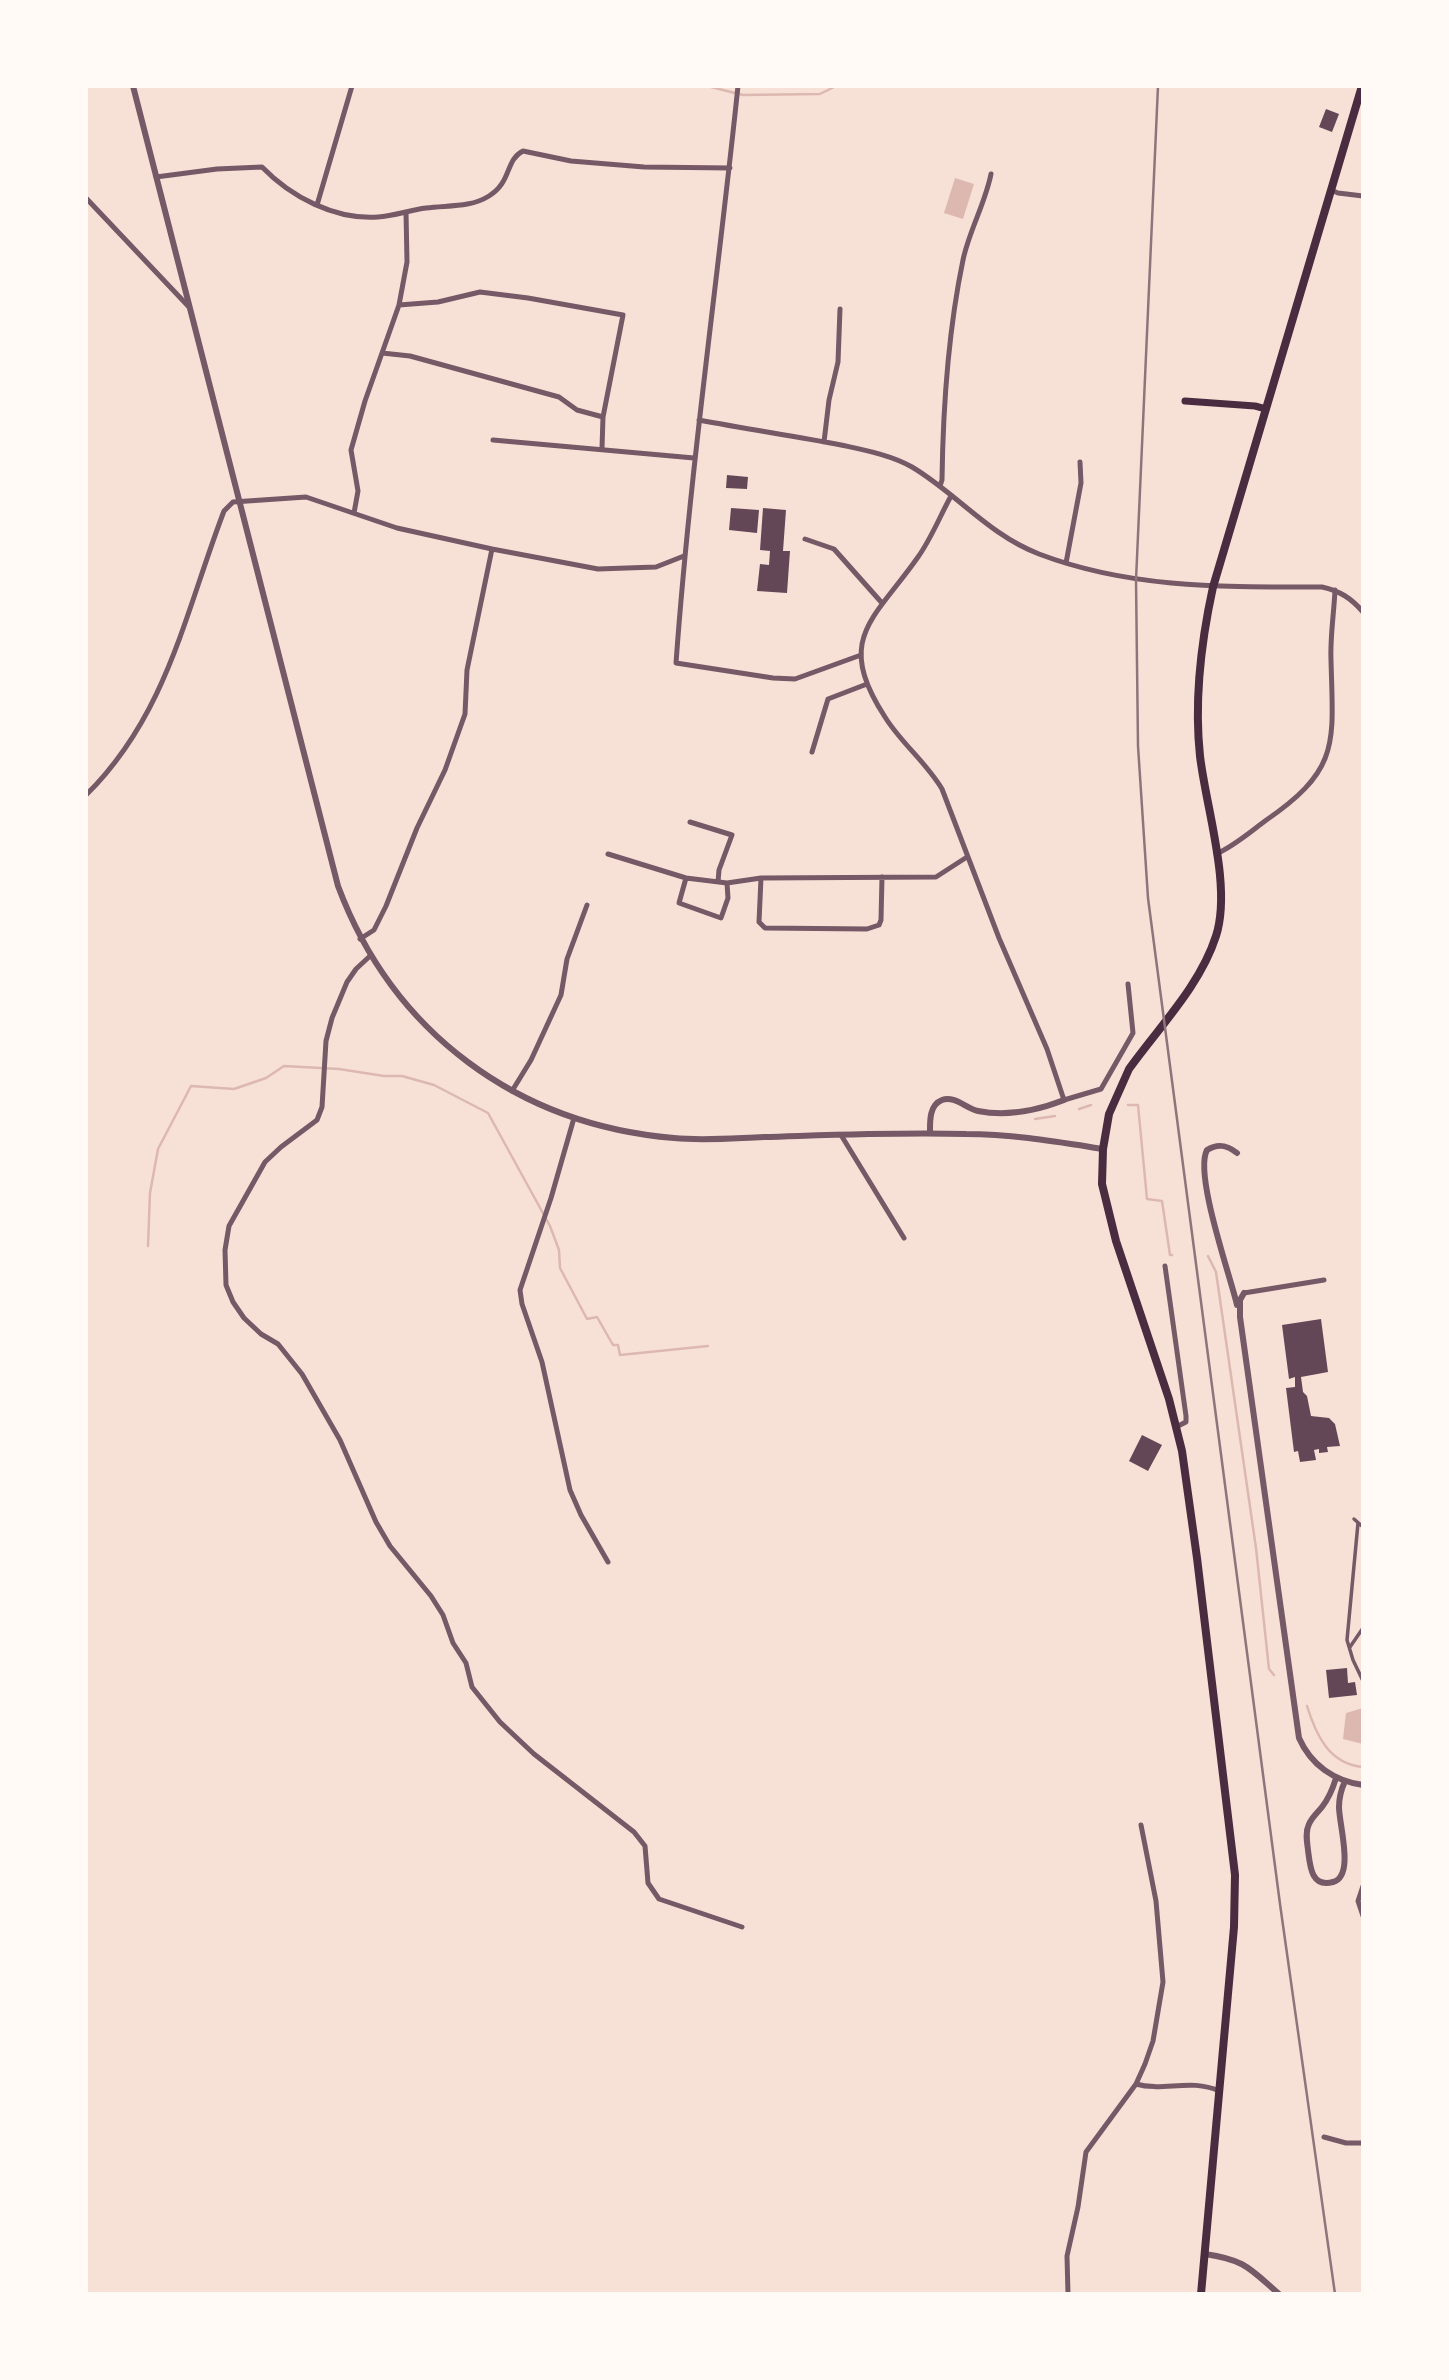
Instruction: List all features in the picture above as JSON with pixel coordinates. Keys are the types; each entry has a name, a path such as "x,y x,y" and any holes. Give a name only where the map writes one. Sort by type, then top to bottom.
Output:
{"main road":[{"path":"1201,2294 1234,1927 1235,1875 1188,1490 1176,1427 1105,1204 1102,1184 1103,1149 1114,1100 1129,1069 1172,1013 1203,966 1217,933 1221,895 1200,759 1198,715 1202,647 1213,587 1362,86"},
{"path":"1185,401 1266,409"}],"street":[{"path":"133,86 329,857 349,916 360,939 405,1004 440,1040 480,1072 512,1091 574,1118 610,1129 678,1139 930,1133 1015,1137 1103,1149"},
{"path":"317,205 352,86"},
{"path":"737,86 730,168 694,458 676,663 794,678 861,655"},
{"path":"156,177 217,169 262,167 275,180 317,205 352,215 377,217 482,200 500,187 508,177 511,162 523,151 571,160 644,167 730,168"},
{"path":"940,486 943,480 943,427 955,303 967,247 982,209 991,174"},
{"path":"1331,190 1363,196"},
{"path":"86,198 189,307"},
{"path":"354,513 358,491 351,450 399,304 407,262 406,212"},
{"path":"399,304 438,302 480,292 623,315 603,417 601,448"},
{"path":"824,442 829,400 838,362 840,309"},
{"path":"382,353 410,356 559,397 577,410 603,417"},
{"path":"699,420 863,450 900,462 940,486 993,529 1037,553 1066,563 1136,580 1213,587 1322,587 1352,599 1363,612"},
{"path":"493,440 694,458"},
{"path":"1066,563 1081,482 1080,462"},
{"path":"951,496 919,556 865,629 861,655 867,684 887,720 929,769 942,789 999,939 1048,1049 1064,1100"},
{"path":"86,795 120,757 146,717 173,657 224,511 238,500 306,497 397,528 492,550 598,569 656,567 684,556"},
{"path":"805,539 834,550 882,603"},
{"path":"360,939 374,930 386,906 417,828 445,770 465,713 467,670 492,550"},
{"path":"1216,854 1275,814 1313,782 1327,757 1332,737 1331,656 1335,590"},
{"path":"813,752 828,699 867,684"},
{"path":"690,822 732,835 719,870 718,882"},
{"path":"608,854 686,878 727,883 761,878 936,877 967,857"},
{"path":"761,878 759,922 765,928 867,929 879,925 881,920 882,877"},
{"path":"686,878 679,903 720,918 728,898 727,883"},
{"path":"512,1091 531,1060 561,995 567,960 587,905"},
{"path":"370,956 352,975 332,1018 325,1050 322,1107 317,1120 265,1162 229,1226 225,1250 226,1285 233,1302 261,1334 278,1344 302,1374 340,1440 376,1522 400,1559 443,1615 453,1643 466,1662 472,1687 500,1722 534,1754 634,1832 645,1846 648,1883 659,1899 742,1927"},
{"path":"930,1133 931,1113 943,1099 951,1099 980,1111 1011,1113 1035,1110 1101,1089 1133,1033 1128,984"},
{"path":"574,1118 520,1290 522,1304 542,1362 570,1489 581,1515 608,1562"},
{"path":"841,1135 904,1238"},
{"path":"1237,1153 1231,1148 1218,1145 1207,1150 1203,1161 1210,1205 1240,1317 1299,1738 1310,1757 1331,1776 1363,1785"},
{"path":"1165,1266 1186,1416 1186,1422 1176,1427"},
{"path":"1240,1317 1240,1300 1244,1293 1324,1280"},
{"path":"1354,1519 1363,1527"},
{"path":"1358,1524 1347,1640 1363,1681"},
{"path":"1350,1647 1363,1628"},
{"path":"1336,1778 1326,1801 1308,1827 1310,1868 1320,1882 1331,1883 1339,1879 1344,1872 1339,1809 1340,1794 1345,1781"},
{"path":"1068,2294 1067,2256 1086,2152 1136,2084 1153,2041 1163,1982 1156,1901 1141,1825"},
{"path":"1363,1886 1357,1901 1363,1916"},
{"path":"1136,2084 1188,2084 1208,2086 1219,2091"},
{"path":"1324,2137 1346,2143 1363,2143"},
{"path":"1205,2254 1234,2259 1247,2265 1279,2294"}],"shaded area":[{"path":"955,178 974,184 963,219 944,213"},
{"path":"1363,1708 1363,1744 1343,1739 1346,1713"}],"building":[{"path":"1326,109 1339,114 1332,132 1319,127"},
{"path":"727,475 748,477 747,489 726,488"},
{"path":"731,508 759,510 757,533 729,530"},
{"path":"763,508 786,510 783,551 790,551 787,593 757,591 760,564 769,565 770,551 760,550"},
{"path":"1321,1319 1328,1372 1301,1377 1303,1392 1307,1396 1311,1416 1329,1418 1335,1424 1340,1446 1327,1447 1328,1452 1319,1453 1319,1449 1314,1450 1316,1460 1300,1462 1298,1451 1294,1452 1286,1388 1295,1387 1295,1377 1289,1379 1282,1325"},
{"path":"1142,1435 1162,1445 1148,1471 1129,1461"},
{"path":"1347,1668 1348,1683 1355,1682 1357,1695 1329,1698 1326,1670"}],"waterway":[{"path":"707,86 743,95 820,94 836,86"},
{"path":"148,1246 150,1193 158,1149 191,1086 234,1089 266,1078 284,1066 402,1076 434,1085 488,1113 550,1226 559,1250 560,1268 587,1319 597,1317 613,1345 618,1345 620,1355 708,1346"},
{"path":"1079,1109 1091,1105"},
{"path":"1128,1105 1138,1105 1147,1199 1162,1201 1172,1255"},
{"path":"1035,1119 1055,1116"},
{"path":"1208,1256 1216,1272 1256,1548 1269,1669 1274,1675"},
{"path":"1307,1706 1320,1737 1333,1754 1351,1765 1363,1767"}],"railway":[{"path":"1158,86 1136,580 1138,746 1148,898 1280,1904 1335,2294"}]}
